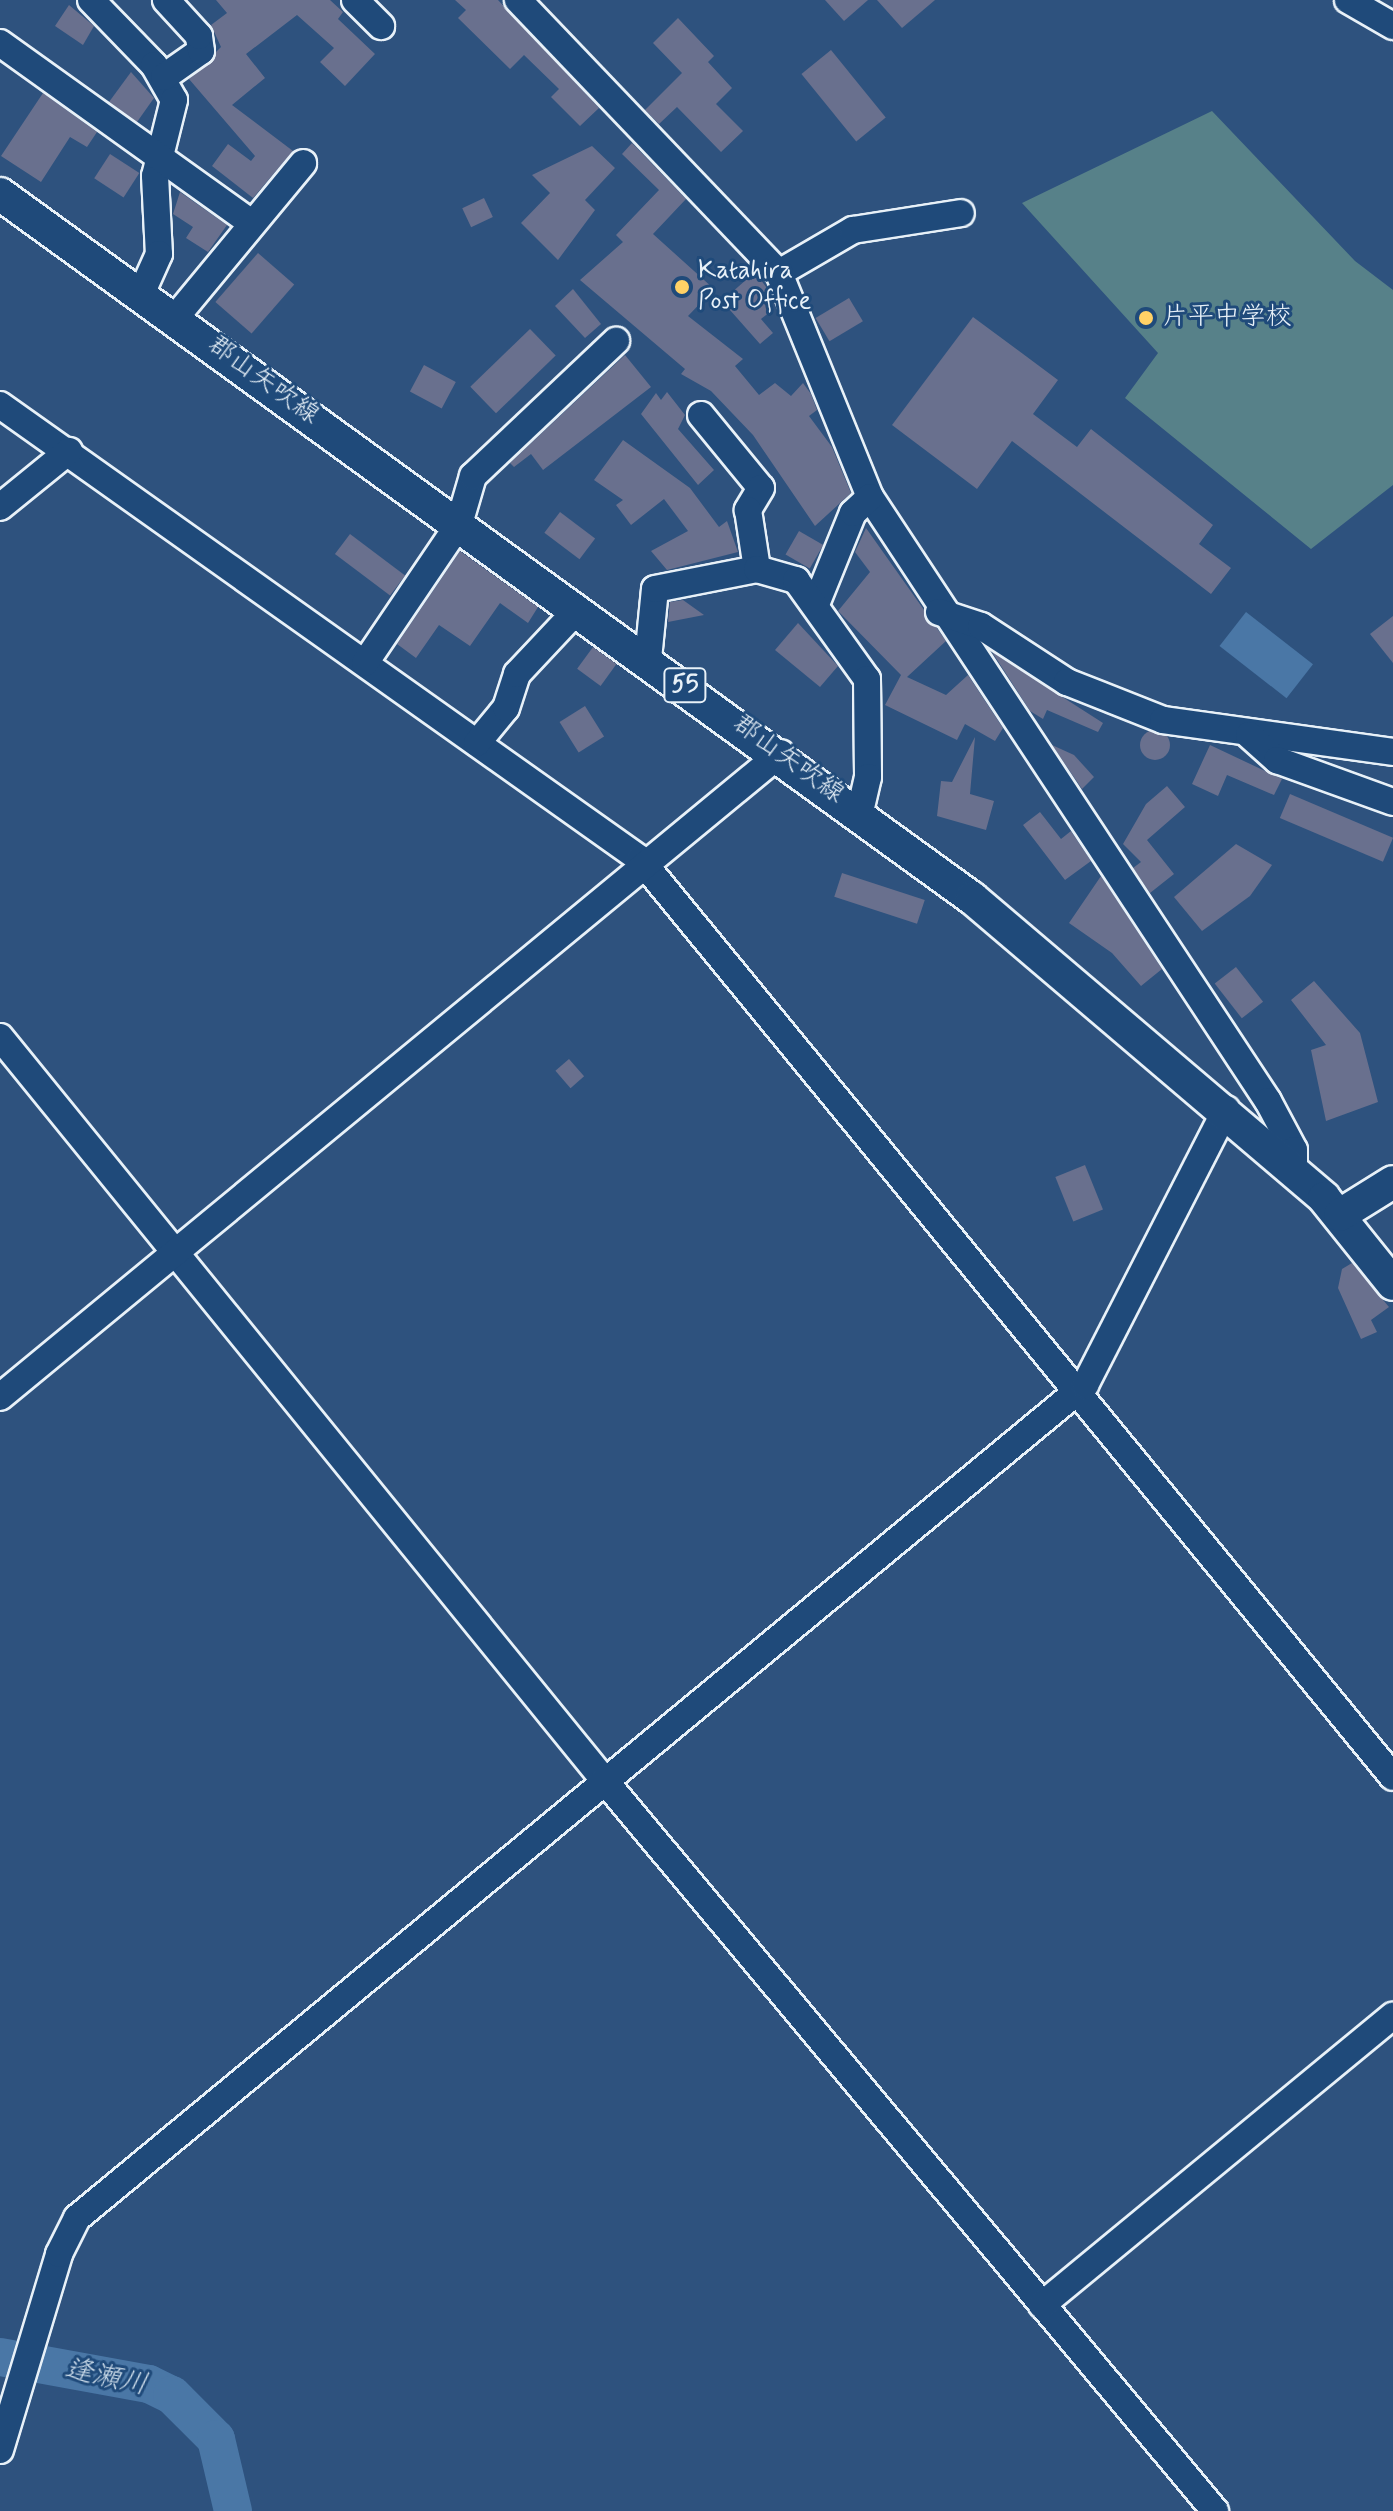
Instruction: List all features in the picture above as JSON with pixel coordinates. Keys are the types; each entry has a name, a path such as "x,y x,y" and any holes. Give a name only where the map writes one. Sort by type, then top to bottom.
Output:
{"main road":[{"name":"郡山矢吹線","path":"0,194 781,753 860,813 1226,1109 1340,1215 1393,1284"},
{"path":"1340,1215 1393,1182"}],"street":[{"path":"91,0 164,77 175,110 159,157 159,254 141,294"},
{"path":"164,77 201,51 199,36 166,0"},
{"path":"355,0 381,26"},
{"path":"518,0 779,273 870,497 939,612 999,691 1268,1101 1294,1150 1294,1172"},
{"path":"1348,0 1393,26"},
{"path":"0,43 251,223"},
{"path":"175,318 303,163"},
{"path":"779,273 853,230 961,213"},
{"path":"365,663 459,524 473,476 616,341"},
{"path":"0,405 69,451 647,866 1074,1395 1393,1777"},
{"path":"701,415 761,488 748,510 757,569"},
{"path":"0,507 69,451"},
{"path":"816,604 851,518 870,497"},
{"path":"648,659 655,589 757,569 787,574 816,604 870,691 860,813"},
{"path":"477,743 506,708 517,674 578,609"},
{"path":"939,612 981,626 1067,682 1163,720 1249,735 1393,752"},
{"path":"1249,735 1277,760 1393,802"},
{"path":"0,1397 781,753"},
{"path":"0,1037 604,1780 1215,2511"},
{"path":"0,2450 59,2254 87,2208 1074,1395 1226,1109"},
{"path":"1042,2305 1393,2016"}],"green space":[{"path":"1212,111 1355,261 1393,290 1393,485 1311,549 1125,398 1158,353 1022,203"}],"water":[{"path":"1246,612 1313,664 1287,698 1220,646"}],"building":[{"path":"216,0 330,0 343,12 338,19 375,54 345,86 320,62 334,48 297,15 246,54 265,78 232,105 293,151 253,198 212,166 228,144 251,161 255,156 189,79 221,47 211,25 227,13"},
{"path":"455,0 498,0 599,108 580,126 551,97 559,89 524,55 510,69 458,18 466,10"},
{"path":"825,0 868,0 844,21"},
{"path":"877,0 935,0 902,28"},
{"path":"69,5 94,26 83,45 55,26"},
{"path":"678,18 714,56 708,62 732,88 716,104 743,131 721,152 677,107 659,124 645,110 682,73 653,43"},
{"path":"831,50 886,118 856,142 801,74"},
{"path":"131,72 154,98 137,122 109,102"},
{"path":"43,93 97,132 87,147 70,137 41,182 1,156"},
{"path":"632,143 686,199 653,234 714,289 688,316 743,359 735,366 759,395 775,383 791,396 803,383 811,394 817,410 809,416 832,447 851,493 815,526 753,435 711,391 681,374 685,369 580,280 623,242 616,235 659,190 622,154"},
{"path":"592,146 615,168 585,200 595,210 558,260 521,223 550,193 532,175"},
{"path":"110,154 139,173 124,197 94,178"},
{"path":"180,192 227,225 208,252 186,238 193,227 173,214"},
{"path":"484,198 493,217 471,227 462,208"},
{"path":"258,253 294,284 252,334 215,302"},
{"path":"755,272 769,291 760,299 771,311 761,319 773,333 760,344 722,301"},
{"path":"573,289 601,324 585,338 555,306"},
{"path":"849,298 863,321 829,341 816,318"},
{"path":"973,317 1058,380 1033,414 1077,447 1091,429 1213,525 1199,544 1231,568 1211,594 1012,441 977,489 892,425"},
{"path":"530,329 556,356 496,413 470,387"},
{"path":"625,355 651,387 543,470 531,454 514,467 510,463"},
{"path":"424,365 456,382 442,408 410,391"},
{"path":"667,392 685,415 678,429 714,470 698,485 641,414 656,393 661,400"},
{"path":"623,440 690,488 719,527 727,521 738,552 667,570 651,551 688,531 664,499 631,525 616,505 623,500 594,480"},
{"path":"560,512 595,538 579,559 544,533"},
{"path":"866,528 946,641 907,677 946,695 968,675 1003,728 995,741 965,724 957,740 885,705 901,675 838,611 870,572 855,552"},
{"path":"799,531 823,545 810,568 786,554"},
{"path":"350,534 405,576 390,595 335,554"},
{"path":"460,551 538,607 528,623 500,603 470,646 439,625 416,658 397,644"},
{"path":"683,600 704,615 668,622 670,602"},
{"path":"1393,616 1393,663 1370,634"},
{"path":"798,623 838,666 820,687 775,650"},
{"path":"593,647 616,664 601,686 577,669"},
{"path":"992,652 1103,723 1098,732 1047,710 1043,719 1030,711"},
{"path":"585,706 604,737 579,752 560,722"},
{"path":"1155,730 1166,734 1170,745 1166,756 1155,760 1144,756 1140,745 1144,734"},
{"path":"975,737 970,794 994,801 986,830 937,816 941,781 952,782"},
{"path":"1052,745 1074,755 1094,777 1082,789"},
{"path":"1210,745 1282,779 1274,795 1227,775 1218,796 1192,784"},
{"path":"1167,786 1185,807 1147,840 1174,874 1150,893 1133,868 1141,862 1123,844 1146,804"},
{"path":"1290,794 1393,838 1383,862 1280,818"},
{"path":"1040,812 1061,839 1071,831 1091,861 1065,880 1023,825"},
{"path":"1236,844 1272,865 1250,896 1202,931 1174,897"},
{"path":"842,873 925,900 917,924 834,897"},
{"path":"1101,876 1162,969 1141,986 1112,953 1069,923"},
{"path":"1236,967 1263,1002 1242,1018 1215,984"},
{"path":"1314,981 1360,1033 1378,1102 1326,1121 1311,1050 1326,1045 1291,1000"},
{"path":"569,1059 584,1076 571,1088 555,1071"},
{"path":"1085,1165 1103,1210 1073,1221 1055,1177"},
{"path":"1352,1263 1389,1307 1371,1320 1377,1332 1361,1339 1338,1288 1342,1269"}],"waterway":[{"name":"逢瀬川","path":"0,2357 149,2384 172,2395 216,2439 233,2511"}],"place":[{"name":"Katahira Post Office","path":"682,287"},
{"name":"片平中学校","path":"1146,318"}]}
